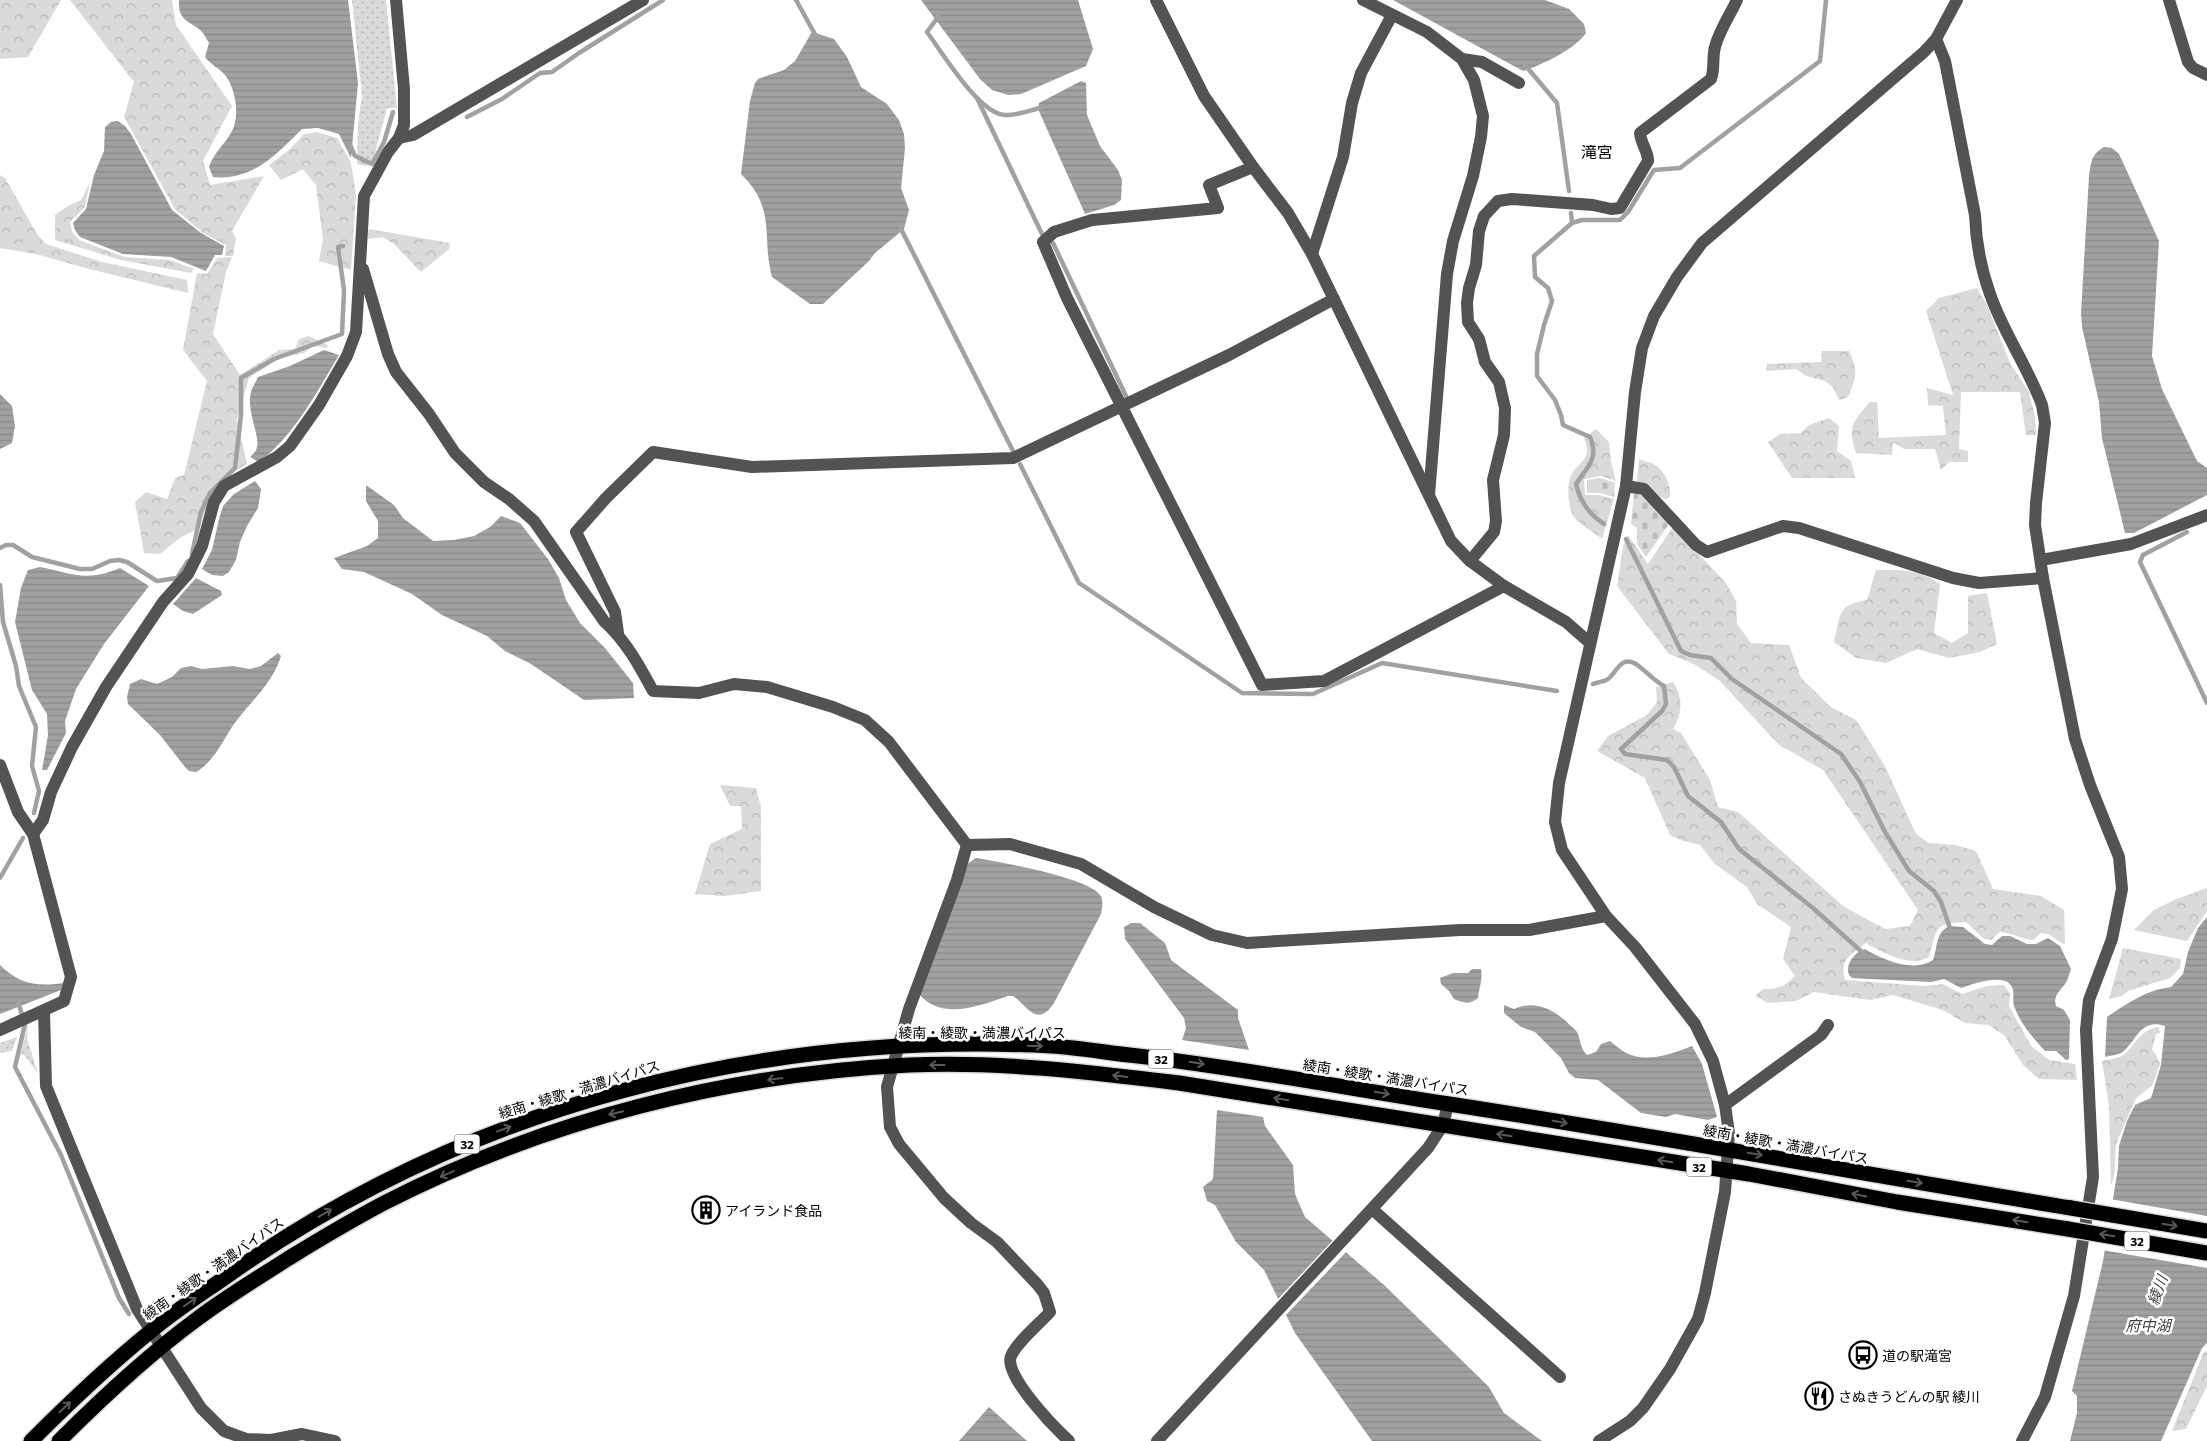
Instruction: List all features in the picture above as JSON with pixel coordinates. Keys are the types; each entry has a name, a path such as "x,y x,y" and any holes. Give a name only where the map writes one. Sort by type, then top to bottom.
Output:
{"highway":[{"name":"綾南・綾歌・満濃バイパス","path":"30,1441 67,1405 151,1331 251,1260 326,1212 377,1184 486,1136 544,1114 663,1080 818,1053 899,1047 1055,1046 1186,1062 1728,1150 2207,1231"},
{"name":"32","path":"59,1441 161,1347 198,1317 337,1229 411,1190 514,1146 602,1116 698,1093 784,1078 893,1066 986,1065 1091,1072 1178,1083 1727,1171 1897,1202 2068,1228 2207,1253"}],"street":[{"path":"33,834 43,820 51,792 72,747 106,687 163,602 191,567 202,546 214,502 224,486 277,457 290,446 319,405 347,356 356,332 364,196 388,152 399,138 404,125 404,89 396,0"},
{"path":"399,138 413,135 643,0"},
{"path":"1156,0 1204,96 1253,167 1288,212 1312,254 1451,541 1470,561 1504,586 1566,622 1590,643"},
{"path":"1362,0 1428,32 1462,59 1474,80 1483,116 1473,176 1453,240 1447,274 1429,495"},
{"path":"1470,561 1494,532 1496,521 1493,480 1504,435 1505,408 1499,382 1485,362 1479,339 1468,322 1467,303 1469,288 1476,265 1479,231 1484,216 1498,201 1512,199 1593,205 1611,209 1620,208 1648,161 1648,154 1641,142 1640,133 1711,78 1715,69 1714,50 1737,0"},
{"path":"2169,0 2188,62 2193,68 2207,75"},
{"path":"1599,1441 1630,1421 1643,1408 1670,1369 1698,1319 1725,1192 1729,1134 1726,1106 1713,1061 1695,1024 1635,947 1606,916 1562,850 1555,822 1559,783 1626,486 1635,392 1642,348 1654,316 1677,277 1702,244 1924,52 1936,39 1960,1"},
{"path":"1312,254 1343,157 1352,103 1361,73 1392,16"},
{"path":"1936,39 1945,60 1975,215 1976,238 1984,276 1990,295 2042,405 2045,423 2035,525 2043,578 2075,739 2090,785 2119,857 2122,889 2112,939 2089,1000 2086,1030 2093,1177 2074,1296 2044,1398 2022,1441"},
{"path":"1462,59 1482,62 1519,84"},
{"path":"1253,167 1209,186 1218,208 1092,220 1054,232 1044,242 1067,298 1262,685 1324,681 1504,586"},
{"path":"360,261 388,354 396,372 429,414 455,453 484,482 534,521 604,621 618,633 630,648 653,691 699,693 734,684 767,687 833,707 865,720 889,742 967,845"},
{"path":"618,633 615,612 576,532 606,498 653,452 752,467 1006,458 1020,455 1121,405 1229,355 1334,299"},
{"path":"1626,486 1644,489 1696,544 1707,552 1783,526 1799,528 1953,578 1979,583 2043,578"},
{"path":"2041,560 2131,544 2207,515"},
{"path":"0,765 18,812 33,834 71,978 64,1001 0,1030"},
{"path":"967,845 1010,844 1081,864 1154,907 1203,931 1247,943 1460,930 1529,930 1606,916"},
{"path":"967,845 957,880 908,1009 888,1087 890,1127 899,1144 944,1198 971,1223 997,1242 1044,1293 1050,1312 1014,1350 1010,1358 1011,1368 1032,1403 1069,1441"},
{"path":"44,1011 46,1086 137,1309 201,1408 224,1431 246,1439 271,1440 302,1434 335,1441"},
{"path":"1726,1106 1821,1035 1828,1025"},
{"path":"1157,1441 1428,1148 1443,1125 1448,1104"},
{"path":"1372,1210 1560,1377"}],"green space":[{"path":"0,0 61,0 28,57 0,59"},
{"path":"70,0 172,0 176,25 232,106 203,161 210,185 264,176 232,231 236,238 233,256 225,256 226,245 203,233 175,209 124,117 134,82"},
{"path":"352,0 386,0 397,108 387,108 374,157 367,166 357,164 358,124 362,95"},
{"path":"317,132 337,138 351,163 356,194 351,270 319,261 323,240 316,185 303,169 281,180 269,165 289,150 304,134"},
{"path":"0,175 5,178 37,234 46,244 102,262 187,280 188,293 36,254 0,248"},
{"path":"90,182 85,207 70,222 72,232 79,240 124,257 170,260 194,269 191,273 121,260 55,240 55,215 81,200"},
{"path":"369,229 450,243 449,249 421,272 395,245 383,237 367,239"},
{"path":"232,257 226,272 213,334 240,375 279,350 295,349 299,339 309,336 327,345 328,348 313,346 304,353 280,358 249,378 237,420 247,464 228,477 215,491 198,529 181,537 160,554 144,553 135,502 146,492 167,499 175,478 184,475 207,381 183,350 197,273 207,274 217,258"},
{"path":"1977,288 1987,305 2010,363 2029,392 2035,416 2036,435 2026,435 2020,392 1961,392 1959,449 1968,451 1968,462 1949,462 1941,470 1935,449 1904,449 1893,442 1892,455 1856,453 1852,437 1853,425 1859,414 1870,402 1877,402 1879,438 1946,435 1943,406 1928,405 1927,388 1953,395 1926,311 1939,298"},
{"path":"1822,351 1849,351 1854,363 1855,374 1848,397 1839,400 1833,387 1825,381 1806,376 1796,369 1766,371 1767,364 1821,362"},
{"path":"1829,418 1839,426 1837,451 1851,461 1855,478 1792,478 1768,442 1780,434 1801,433 1809,425"},
{"path":"1596,429 1609,442 1611,462 1616,481 1601,476 1584,479 1585,495 1599,495 1614,499 1602,539 1574,517 1570,509 1569,498 1570,478 1587,452 1584,438"},
{"path":"1639,459 1658,467 1669,483 1670,497 1666,499 1658,496 1637,482"},
{"path":"1601,478 1615,483 1614,497 1600,493 1587,493 1587,480"},
{"path":"1634,493 1644,496 1669,524 1646,557 1637,544 1637,528 1631,524"},
{"path":"1673,527 1726,583 1736,601 1737,624 1751,643 1789,645 1801,678 1831,707 1856,720 1885,766 1916,834 1929,843 1955,845 1976,851 1993,889 2041,896 2064,910 2065,945 2048,934 2041,933 2033,940 2000,932 1991,940 1984,939 1966,922 1948,924 1942,926 1936,933 1929,957 1922,960 1914,961 1897,958 1866,943 1851,954 1845,962 1845,980 1924,986 1943,984 1962,994 1987,986 2004,985 2010,994 2009,1006 2031,1046 2049,1060 2075,1064 2077,1080 2039,1079 2023,1065 2005,1036 1989,1025 1965,1023 1943,1010 1893,995 1870,1000 1814,992 1796,1001 1768,1003 1755,996 1763,989 1777,988 1788,983 1795,976 1783,959 1791,927 1757,904 1747,887 1715,864 1700,845 1683,841 1670,835 1645,778 1597,751 1608,736 1647,715 1657,702 1656,687 1673,682 1679,694 1680,711 1673,729 1681,733 1710,780 1718,807 1738,812 1843,906 1885,929 1910,926 1918,910 1823,770 1778,744 1720,681 1694,664 1669,654 1617,586 1623,547 1628,535 1648,564"},
{"path":"1876,570 1902,570 1917,573 1925,575 1940,584 1934,633 1952,643 1968,633 1968,596 1987,593 1997,644 1980,652 1949,658 1917,649 1886,663 1856,658 1834,642 1839,618 1845,608 1857,602 1867,600"},
{"path":"720,785 756,788 761,807 761,891 725,896 695,894 710,844 742,829 741,806 730,806"},
{"path":"2207,888 2207,911 2187,941 2134,930 2154,910 2174,900"},
{"path":"2123,948 2181,959 2180,968 2170,978 2109,999"},
{"path":"28,1024 27,1038 38,1074 21,1053"},
{"path":"2159,1027 2160,1033 2156,1034 2152,1050 2160,1064 2152,1086 2136,1098 2116,1144 2114,1176 2111,1186 2109,1106 2102,1061 2123,1055 2143,1034"},
{"path":"17,1037 12,1051 0,1053 0,1043"},
{"path":"2207,1350 2207,1386 2186,1429 2172,1431 2203,1354"}],"water":[{"path":"179,0 348,0 358,83 351,158 339,134 318,128 302,129 273,157 251,170 240,175 213,177 209,167 214,156 232,131 236,118 236,103 232,88 225,75 205,57 209,43 204,35 181,15"},
{"path":"921,0 1078,0 1093,49 1086,66 1021,94 1008,95 992,90 980,79"},
{"path":"1393,0 1545,0 1569,9 1584,24 1586,33 1574,45 1558,56 1523,71"},
{"path":"812,32 834,39 847,57 861,87 887,104 899,120 904,134 905,148 901,188 909,210 904,229 875,253 869,261 823,304 810,304 772,277 764,211 752,187 741,174 750,101 755,83 758,79 784,70 795,61"},
{"path":"1081,81 1086,83 1087,115 1100,146 1118,170 1122,180 1121,200 1114,205 1085,214 1038,109 1039,103"},
{"path":"118,121 131,134 172,210 201,233 224,246 222,255 215,255 206,271 171,257 123,254 80,237 75,230 73,223 86,209 94,175 104,151 105,127 111,122"},
{"path":"2104,147 2112,148 2119,154 2159,241 2152,356 2162,389 2197,461 2207,468 2207,495 2134,533 2125,533 2102,438 2099,402 2082,327 2081,313 2089,177 2094,156"},
{"path":"324,350 339,355 304,413 272,451 259,462 250,457 257,447 257,436 251,415 250,399 258,377 290,366"},
{"path":"0,394 12,406 15,426 12,443 0,449"},
{"path":"255,481 261,489 258,508 240,542 236,560 229,572 223,576 212,575 202,569 212,550 223,506 234,494"},
{"path":"366,485 394,505 403,518 433,541 454,540 474,536 490,527 501,516 520,523 548,559 559,578 566,600 580,623 605,648 633,683 634,698 584,700 531,664 505,651 487,636 442,615 412,594 364,572 342,569 334,558 367,546 378,538 378,521 366,501"},
{"path":"40,567 89,576 120,568 149,586 104,644 76,689 65,721 66,733 47,770 42,770 48,735 47,714 32,690 15,622 21,588 28,570"},
{"path":"196,578 221,591 222,595 193,614 183,611 173,604"},
{"path":"278,653 281,656 267,684 234,724 213,757 196,772 189,771 185,767 160,735 128,704 127,697 130,684 141,679 157,684 172,677 181,668 191,666 202,669 233,666 250,669 261,666"},
{"path":"976,858 1061,876 1092,888 1102,899 1101,914 1054,1003 1048,1011 1042,1014 1032,1013 1013,996 973,1007 950,1009 928,1002 919,994 967,864"},
{"name":"府中湖","path":"2207,917 2207,1343 2202,1348 2161,1441 2070,1441 2077,1413 2077,1396 2072,1391 2103,1261 2118,1168 2119,1146 2127,1121 2135,1105 2151,1098 2161,1065 2165,1026 2156,1024 2143,1028 2121,1053 2105,1057 2107,1017 2145,994 2171,987 2183,974 2188,952 2198,928"},
{"path":"1131,923 1140,923 1165,943 1171,960 1238,1010 1238,1018 1249,1050 1182,1040 1186,1028 1184,1018 1125,939 1124,927"},
{"path":"1950,926 1963,927 1985,944 1992,945 2002,936 2010,936 2027,944 2036,944 2048,938 2060,946 2071,969 2066,982 2056,997 2055,1003 2056,1006 2064,1010 2070,1020 2069,1059 2066,1060 2056,1051 2045,1051 2036,1041 2023,1024 2013,1004 2012,987 2003,980 1988,980 1961,988 1944,979 1931,982 1852,978 1849,975 1848,967 1851,959 1865,949 1898,964 1925,964 1933,960 1939,936"},
{"path":"0,965 14,976 29,983 45,985 63,983 61,990 0,1014"},
{"path":"1472,969 1481,969 1478,998 1466,1003 1454,999 1441,984 1440,978 1453,973 1468,973"},
{"path":"1504,1005 1514,1009 1521,1006 1535,1005 1555,1013 1576,1031 1587,1055 1596,1052 1601,1044 1610,1041 1626,1053 1642,1057 1659,1056 1692,1046 1702,1064 1717,1117 1708,1120 1675,1114 1666,1117 1641,1113 1598,1080 1575,1078 1569,1073 1561,1058 1535,1032 1521,1027 1504,1013"},
{"path":"1217,1110 1263,1117 1265,1126 1293,1165 1295,1194 1305,1217 1384,1285 1489,1387 1504,1413 1542,1441 1372,1441 1295,1333 1264,1270 1236,1242 1215,1205 1207,1201 1203,1187 1213,1179"},
{"path":"989,1407 1027,1441 959,1441"}],"pier":[{"path":"2110,1199 2207,1216 2207,1268 2102,1250"},
{"path":"1335,1238 1348,1250 1284,1317 1276,1301"}],"waterway":[{"path":"467,117 502,99 540,73 552,72 663,0"},
{"path":"796,0 816,36"},
{"path":"1572,223 1582,220 1620,220 1628,212 1654,170 1680,168 1820,61 1826,0"},
{"path":"938,17 927,32 962,81 984,104 995,112 1005,115 1019,114 1043,107"},
{"path":"1525,65 1557,103 1569,191"},
{"path":"977,98 1042,234"},
{"path":"350,145 355,156 372,164 384,142 393,112"},
{"path":"1571,213 1572,223 1534,256 1535,277 1548,288 1552,301 1537,354 1537,376 1555,400 1563,425 1590,437 1593,457 1576,484 1586,507 1604,524"},
{"path":"899,225 1013,451"},
{"path":"1053,243 1126,396"},
{"path":"192,554 201,512 210,493 235,468 241,415 241,378 274,359 342,334 344,290 338,247 343,246"},
{"path":"1020,464 1079,583 1242,693 1313,694 1382,663 1557,691"},
{"path":"2187,532 2143,555 2140,562 2207,703"},
{"path":"1626,539 1681,651 1690,655 1711,658 1732,679 1841,754 1860,782 1885,832 1909,871 1934,891 1941,902 1951,931"},
{"path":"0,548 6,545 13,545 32,557 80,569 92,569 110,561 119,560 127,562 157,581 177,578 188,561"},
{"path":"0,585 3,622 16,666 19,686 36,727 32,766 39,791 34,813"},
{"path":"1593,684 1605,681 1623,663 1631,662 1664,686 1666,704 1662,711 1621,749 1625,754 1667,760 1674,767 1688,796 1721,822 1739,849 1813,908 1863,953"},
{"path":"0,878 23,838"},
{"path":"18,1002 25,1024 15,1067 61,1155 119,1298 129,1314"}],"place":[{"name":"アイランド食品","path":"706,1210"},
{"name":"道の駅滝宮","path":"1863,1355"},
{"name":"さぬきうどんの駅 綾川","path":"1819,1396"}],"district":[{"name":"滝宮","path":"1597,151"}],"water label":[{"name":"綾川","path":"2157,1290"}]}
